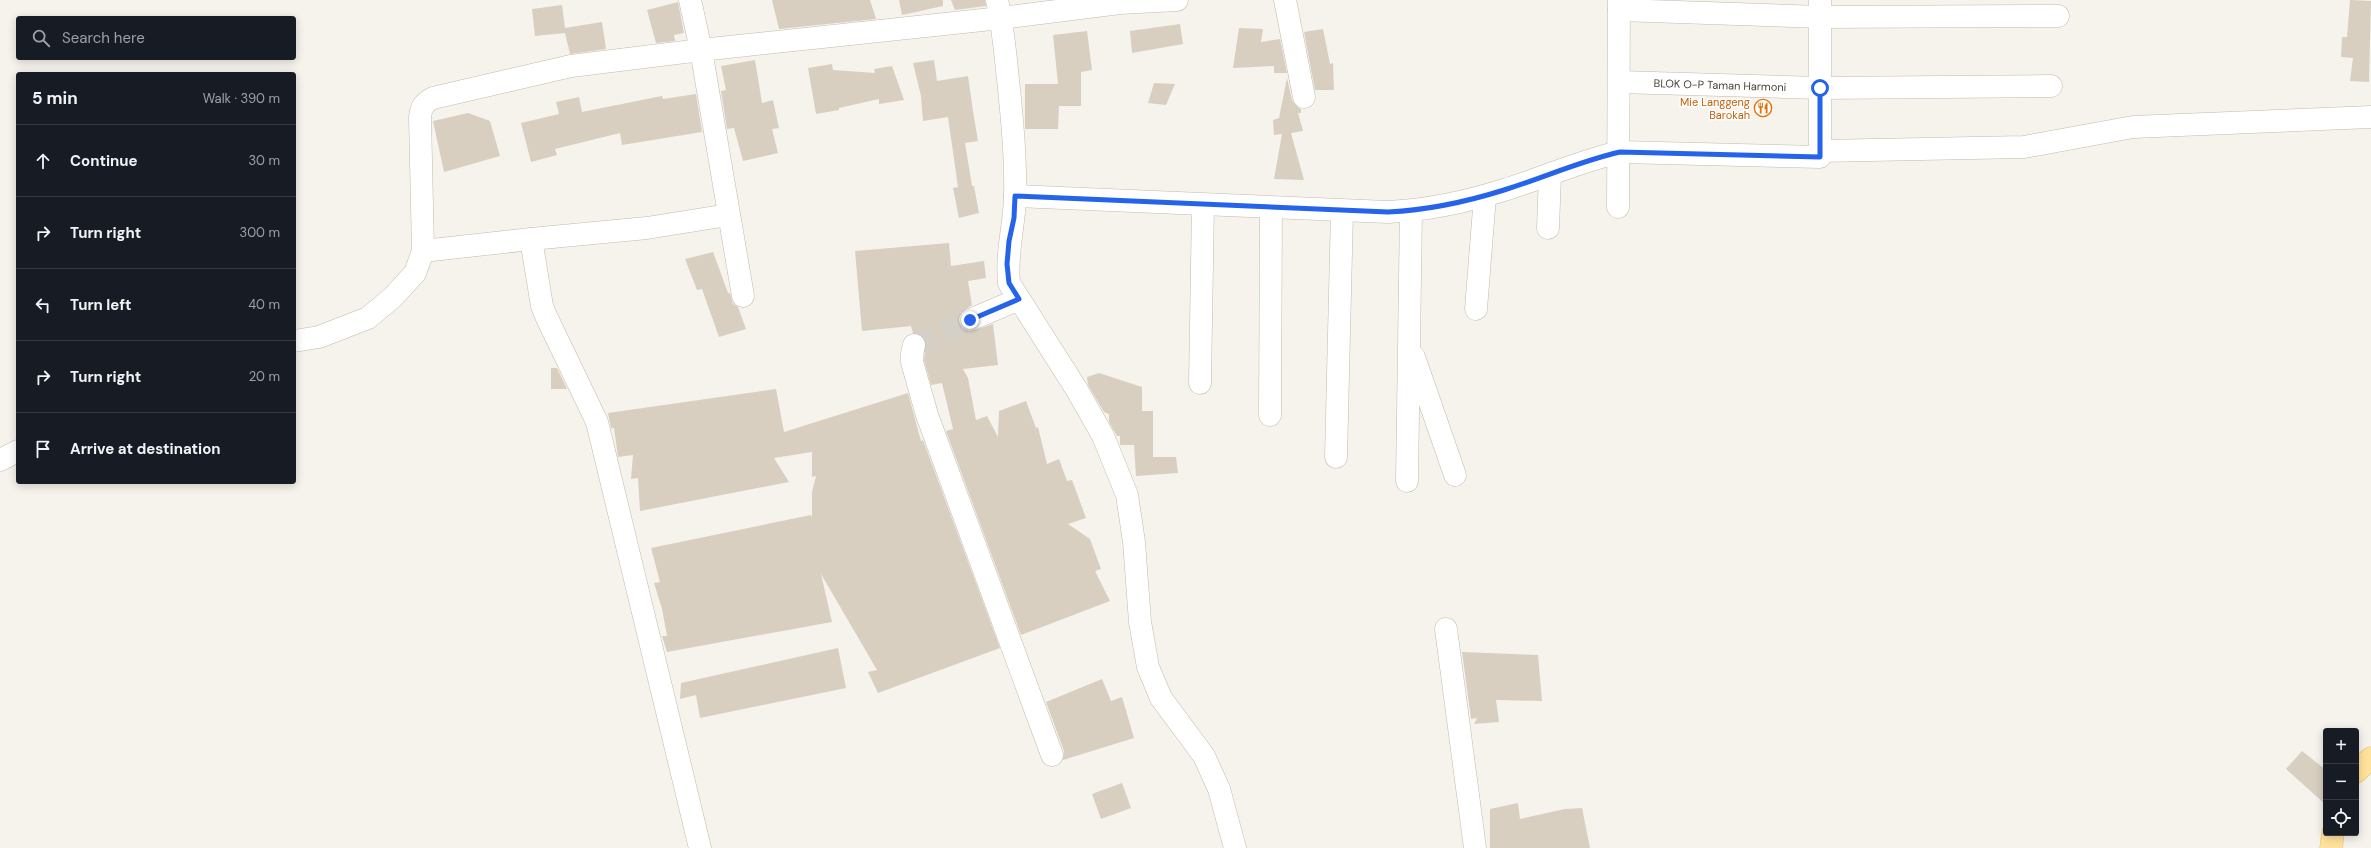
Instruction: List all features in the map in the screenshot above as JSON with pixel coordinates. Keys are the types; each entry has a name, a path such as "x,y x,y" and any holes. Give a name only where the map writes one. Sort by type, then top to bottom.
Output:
{"main road":[{"path":"2359,769 2371,758"},
{"path":"2331,848 2333,836"}],"street":[{"path":"690,0 701,50 743,296"},
{"path":"296,341 319,337 368,318 393,298 414,272 423,251 420,117 425,102 433,98 571,66 701,50 999,9 1177,0"},
{"path":"1285,0 1304,97"},
{"path":"1618,207 1620,152 1619,5 2058,16"},
{"path":"999,9 1014,135 1015,196 1014,218 1009,241 1007,264 1009,283 1077,390 1103,436 1127,495 1134,542 1140,622 1148,667 1160,698 1204,756 1219,789 1235,848"},
{"path":"1015,196 1342,211 1411,211 1462,202 1485,196 1593,158 1620,152 1820,157 1820,9"},
{"name":"BLOK O-P Taman Harmoni","path":"1619,82 1820,88 2051,86"},
{"path":"1820,151 2024,147 2133,127 2371,118"},
{"path":"1548,228 1550,174"},
{"path":"1476,309 1485,196"},
{"path":"1200,383 1203,205"},
{"path":"1270,415 1271,208"},
{"path":"1336,457 1342,211"},
{"path":"1407,481 1411,211"},
{"path":"423,251 647,228 728,215"},
{"path":"531,239 542,306 598,422 700,848"},
{"path":"970,320 1019,299"},
{"path":"1409,342 1455,475"},
{"path":"914,345 912,362 927,415 1052,755"},
{"path":"0,460 16,452"},
{"path":"1446,629 1475,848"}],"building":[{"path":"772,0 870,0 876,19 779,29"},
{"path":"899,0 943,0 943,6 902,15"},
{"path":"951,0 985,0 986,6 955,10"},
{"path":"2350,0 2371,1 2369,82 2350,81 2353,58 2341,57 2342,37 2347,37"},
{"path":"678,2 684,33 674,35 675,41 656,43 647,10"},
{"path":"562,5 565,28 602,22 606,49 570,54 565,33 535,36 532,9"},
{"path":"1180,24 1183,44 1132,53 1130,31"},
{"path":"1239,28 1263,29 1261,42 1280,39 1287,73 1274,73 1274,66 1233,68"},
{"path":"1323,29 1330,64 1333,63 1334,90 1315,90 1304,32"},
{"path":"1087,31 1092,70 1081,72 1081,106 1059,106 1058,129 1025,129 1025,84 1058,84 1053,35"},
{"path":"755,60 762,103 773,100 779,128 772,129 778,153 743,161 734,128 727,129 721,91 726,90 721,66"},
{"path":"934,60 937,81 968,76 978,141 965,143 972,186 974,186 979,213 959,218 953,188 958,187 948,117 923,121 921,96 913,63"},
{"path":"832,64 833,70 875,73 874,69 892,66 904,100 879,104 879,99 839,108 839,110 816,114 808,68"},
{"path":"1287,78 1292,100 1295,105 1301,109 1301,113 1298,113 1303,131 1291,133 1304,180 1274,179 1282,134 1274,135 1273,120 1279,118"},
{"path":"1154,83 1175,84 1166,105 1148,103"},
{"path":"696,94 702,132 622,145 620,133 555,149 557,155 531,162 521,123 559,114 556,102 579,97 582,112 662,96 663,99"},
{"path":"468,113 490,121 500,156 444,172 433,121"},
{"path":"949,243 951,266 984,261 986,278 968,281 972,305 960,313 958,319 959,325 963,330 969,332 993,324 998,365 963,369 968,378 976,420 987,416 998,437 999,411 1026,401 1036,428 1038,427 1047,464 1059,459 1067,481 1072,480 1086,518 1068,524 1090,539 1101,569 1095,571 1110,601 1021,635 946,431 953,429 942,383 931,385 924,360 926,341 922,336 913,333 911,326 862,331 855,251"},
{"path":"713,252 728,293 730,293 733,304 738,307 746,329 719,337 702,289 697,290 685,259"},
{"path":"551,368 557,368 567,389 551,389"},
{"path":"1099,373 1142,387 1142,411 1153,411 1153,457 1176,457 1178,473 1136,476 1134,445 1120,445 1120,436 1117,436 1109,422 1109,414 1104,412 1088,385 1087,377"},
{"path":"776,389 784,432 908,393 921,441 923,440 1000,648 878,693 868,672 877,670 821,574 832,622 667,652 662,636 667,636 662,609 654,583 660,582 651,548 811,515 812,518 812,492 816,476 812,477 812,452 774,458 789,482 640,511 638,478 631,479 633,455 618,457 614,428 611,428 608,413"},
{"path":"838,648 846,688 700,718 696,695 680,699 681,683"},
{"path":"1462,652 1538,655 1542,701 1496,700 1499,722 1474,724 1477,718 1471,719"},
{"path":"1102,679 1111,701 1122,697 1134,738 1063,760 1064,751 1046,702"},
{"path":"2302,751 2323,768 2323,802 2286,769"},
{"path":"1122,783 1131,808 1101,819 1092,794"},
{"path":"1518,803 1520,819 1565,809 1582,808 1590,848 1490,848 1490,809"}],"tunnel":[{"path":"914,345 970,320"}],"place":[{"name":"Mie Langgeng Barokah","path":"1763,108"}],"route":[{"path":"970,320 1019,299 1009,283 1007,264 1009,241 1014,218 1015,196 1363,212 1411,211 1462,202 1505,190 1593,158 1620,152 1820,157 1820,88"}]}
